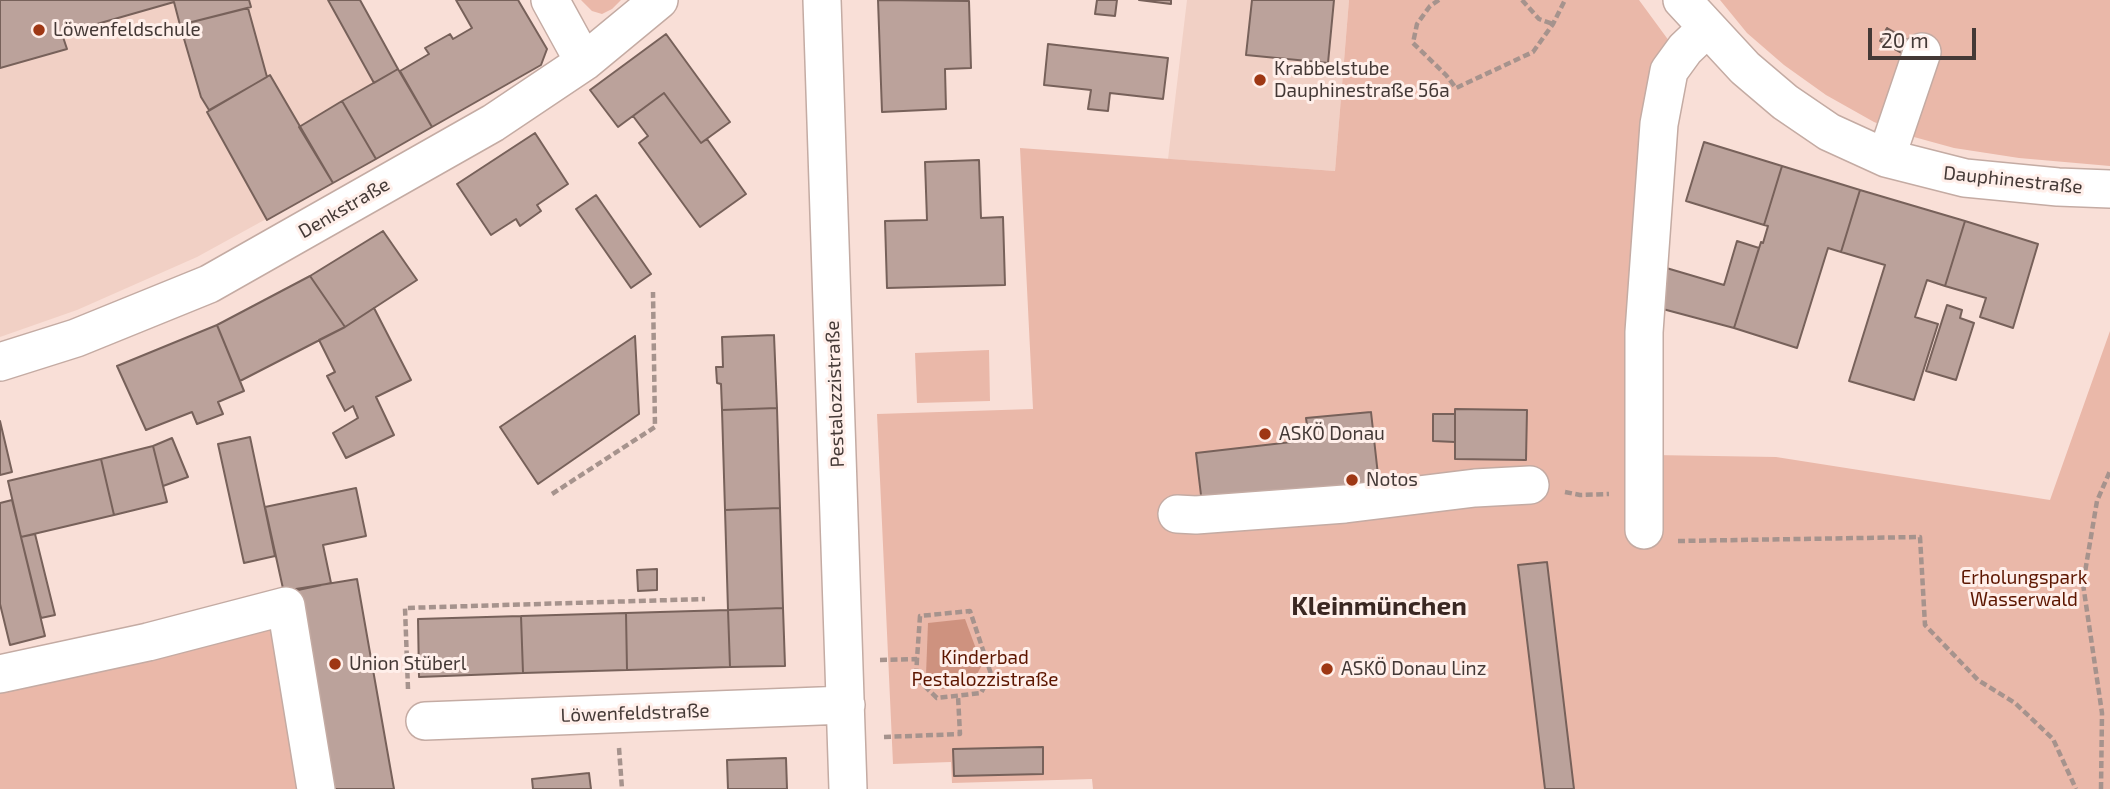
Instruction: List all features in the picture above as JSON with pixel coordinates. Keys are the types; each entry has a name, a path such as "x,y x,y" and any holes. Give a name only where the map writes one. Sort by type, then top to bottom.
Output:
{"street":[{"path":"550,0 584,62"},
{"name":"Denkstraße","path":"0,362 76,338 209,284 493,123 584,62 659,0"},
{"name":"Pestalozzistraße","path":"822,0 848,789"},
{"name":"Dauphinestraße","path":"1682,0 1706,29 1745,68 1786,102 1829,132 1886,158 1965,178 2110,189"},
{"path":"1644,530 1644,332 1659,124 1669,71 1685,49 1706,29"},
{"path":"1886,158 1923,52"},
{"path":"1177,514 1196,515 1345,504 1475,488 1530,485"},
{"path":"0,674 148,642 286,606 316,789"},
{"name":"Löwenfeldstraße","path":"417,711 846,705"}],"path":[{"path":"1439,0 1430,6 1417,24 1413,43 1456,88 1533,52 1553,24 1564,0"},
{"path":"1522,0 1539,19 1553,24"},
{"path":"552,494 655,427 653,292"},
{"path":"2101,789 2102,713 2083,584 2097,501 2110,471"},
{"path":"1530,485 1580,495 1644,493"},
{"path":"1644,530 1668,541 1920,537 1925,625 1978,680 2015,703 2053,739 2076,789"},
{"path":"417,711 405,608 705,599"},
{"path":"970,611 991,674 981,692 937,698 916,678 917,659 920,616 970,611"},
{"path":"876,661 917,659"},
{"path":"880,737 960,734 958,696"},
{"path":"2101,740 2110,736"},
{"path":"618,737 622,789"}],"shaded area":[{"path":"0,0 328,0 408,141 197,257 77,310 0,337"},
{"name":"Krabbelstube Dauphinestraße 56a","path":"1187,0 1349,0 1335,171 1168,159"},
{"path":"965,619 982,665 971,685 942,689 926,675 928,623"}],"green space":[{"path":"581,0 621,0 602,14 592,11"},
{"name":"ASKÖ Donau","path":"1349,0 1639,0 1672,45 1680,79 1653,455 1776,457 2050,500 2110,331 2110,789 1093,789 1092,779 952,783 951,762 893,764 877,414 1033,409 1020,148 1335,171"},
{"path":"1720,0 2110,0 2110,166 2019,158 1954,148 1874,122 1826,95 1784,65 1747,33"},
{"path":"989,350 990,401 917,403 915,353"},
{"path":"277,621 303,789 0,789 0,685"}],"building":[{"name":"Löwenfeldschule","path":"0,0 249,0 251,7 180,25 174,2 62,34 67,49 0,68"},
{"path":"328,0 360,0 398,69 374,83"},
{"path":"456,0 518,0 547,49 541,65 432,127 400,71 429,54 425,48 450,34 453,39 472,28"},
{"path":"878,0 969,1 971,68 945,69 946,109 882,112"},
{"path":"1097,0 1117,0 1115,16 1095,14"},
{"path":"1139,0 1171,0 1171,4"},
{"path":"1252,0 1334,0 1328,63 1246,55"},
{"path":"248,8 267,77 209,110 201,97 180,25"},
{"path":"1887,28 1912,42 1905,55 1880,41"},
{"path":"666,34 730,122 701,143 664,93 618,127 590,90"},
{"path":"1048,44 1168,58 1163,99 1110,93 1108,111 1088,109 1091,90 1044,85"},
{"path":"398,69 432,127 376,159 342,101"},
{"path":"270,75 333,183 267,220 207,112"},
{"path":"664,93 701,143 707,139 746,194 700,227 639,143 648,136 633,116"},
{"path":"342,101 376,159 333,183 299,127"},
{"path":"535,133 568,184 537,205 541,211 520,226 516,219 491,235 457,184"},
{"path":"1704,142 1782,166 1764,225 1686,201"},
{"path":"979,160 981,218 1003,217 1005,285 887,288 885,221 927,220 925,162"},
{"path":"1782,166 1860,190 1841,252 1828,248 1797,348 1734,328 1761,242 1763,243 1768,226 1764,225"},
{"path":"1860,190 1965,221 1945,286 1927,280 1915,317 1938,324 1914,400 1849,381 1885,265 1841,252"},
{"path":"596,195 651,274 631,288 576,209"},
{"path":"1965,221 2038,244 2013,328 1980,317 1986,298 1945,286"},
{"path":"383,231 417,280 345,327 310,276"},
{"path":"1737,241 1759,248 1734,328 1659,308 1663,267 1724,285"},
{"path":"310,276 345,327 240,381 217,325"},
{"path":"1947,305 1962,310 1960,318 1974,323 1956,380 1926,371"},
{"path":"374,308 411,380 376,397 394,435 346,458 333,433 358,418 353,406 345,411 327,376 335,372 319,340"},
{"path":"217,325 244,391 218,402 223,414 197,424 192,412 146,430 117,366"},
{"path":"774,335 777,408 722,410 721,384 717,383 716,367 723,367 722,337"},
{"path":"635,336 639,414 538,484 500,427"},
{"path":"777,408 780,508 725,510 722,410"},
{"path":"1455,409 1527,410 1526,460 1455,459"},
{"path":"1371,412 1380,493 1203,512 1196,453 1309,440 1306,418"},
{"path":"1433,414 1455,414 1455,442 1433,441"},
{"path":"0,421 12,472 0,475"},
{"path":"250,437 275,556 244,563 218,444"},
{"path":"172,438 188,477 163,486 153,446"},
{"path":"153,446 167,502 114,515 101,459"},
{"path":"101,459 114,515 21,537 8,481"},
{"path":"356,488 366,536 323,545 331,583 284,593 265,507"},
{"path":"12,500 45,636 10,645 0,604 0,503"},
{"path":"780,508 783,608 728,610 725,510"},
{"path":"35,534 55,615 41,618 21,537"},
{"path":"1547,562 1574,789 1545,789 1518,565"},
{"path":"657,569 657,590 638,591 637,570"},
{"path":"357,579 394,789 331,789 296,589"},
{"path":"783,608 785,666 730,667 728,610"},
{"path":"728,610 730,667 627,670 626,613"},
{"path":"626,613 627,670 523,673 521,616"},
{"path":"521,616 523,673 419,677 418,619"},
{"path":"1043,747 1043,774 954,776 953,749"},
{"path":"786,758 787,789 728,789 727,760"},
{"path":"589,773 591,789 533,789 532,779"}],"place":[{"name":"Löwenfeldschule","path":"39,30"},
{"name":"Krabbelstube Dauphinestraße 56a","path":"1260,80"},
{"name":"ASKÖ Donau","path":"1265,434"},
{"name":"Notos","path":"1352,480"},
{"name":"Union Stüberl","path":"335,664"},
{"name":"ASKÖ Donau Linz","path":"1327,669"}],"district":[{"name":"Kleinmünchen","path":"1379,606"}],"park label":[{"name":"Erholungspark Wasserwald","path":"2024,589"},
{"name":"Kinderbad Pestalozzistraße","path":"985,669"}]}
